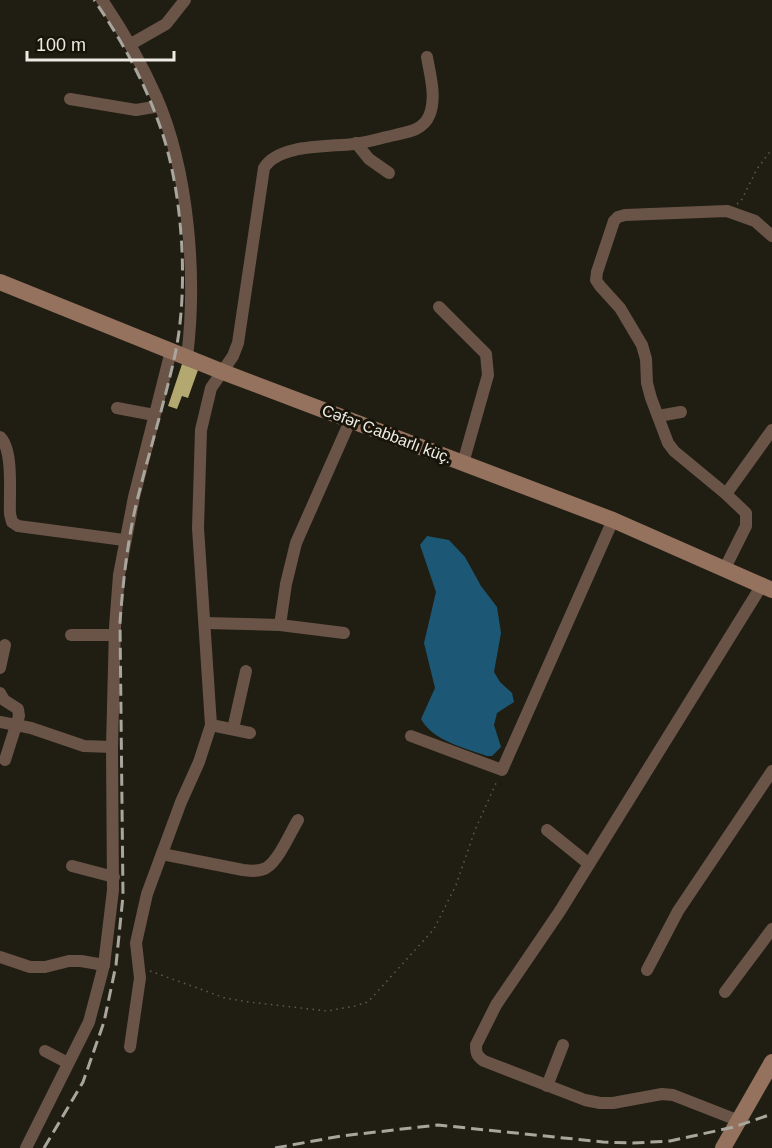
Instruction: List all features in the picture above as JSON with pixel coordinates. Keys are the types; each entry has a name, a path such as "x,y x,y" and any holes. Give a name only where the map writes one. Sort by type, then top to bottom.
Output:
{"street":[{"path":"26,1148 88,1022 104,965 110,932 114,877 112,747 114,635 118,585 124,540 154,415 179,354 191,306 185,207 174,146 160,106 131,44 102,0"},
{"path":"131,44 166,24 185,0"},
{"path":"130,1047 140,978 137,957 138,934 147,894 181,802 199,762 211,725 198,528 201,430 207,397 233,356 238,343 264,168 268,161 279,154 304,148 356,143 414,130 423,125 429,117 433,104 427,57"},
{"path":"70,99 136,110 160,106"},
{"path":"356,143 369,159 389,173"},
{"path":"725,568 746,526 747,519 742,507 674,452 668,443 647,383 646,358 642,345 620,308 596,280 614,221 625,215 727,212 755,221 772,236"},
{"name":"Cəfər Cabbarlı küç.","path":"0,282 223,372 613,520 767,587"},
{"path":"439,307 486,354 488,375 463,463"},
{"path":"117,408 154,415"},
{"path":"658,416 681,412"},
{"path":"280,625 286,584 296,543 351,419"},
{"path":"726,494 772,430"},
{"path":"0,437 8,452 12,522 18,526 124,540"},
{"path":"411,736 502,770 613,520"},
{"path":"737,1120 673,1095 662,1094 613,1103 585,1100 484,1061 477,1057 476,1045 496,1005 547,931 767,587"},
{"path":"205,623 280,625 344,633"},
{"path":"71,635 114,635"},
{"path":"0,669 5,645"},
{"path":"233,729 246,671"},
{"path":"0,693 4,700 18,709 19,716 5,760"},
{"path":"0,722 31,728 84,746 112,747"},
{"path":"211,725 250,733"},
{"path":"647,970 678,911 772,771"},
{"path":"162,854 257,871 265,869 273,862 298,820"},
{"path":"548,830 589,864"},
{"path":"72,866 114,877"},
{"path":"725,992 772,929"},
{"path":"0,957 30,967 45,967 69,961 104,965"},
{"path":"547,1086 563,1045"},
{"path":"45,1051 68,1064"},
{"path":"723,1148 772,1062"}],"path":[{"path":"727,212 741,201 757,169 772,149"},
{"path":"139,967 225,998 249,1002 327,1011 368,1002 434,929 456,885 475,830 502,770"}],"water":[{"path":"427,536 449,540 465,557 481,586 497,607 501,633 494,672 500,682 512,693 514,702 497,713 494,725 501,747 492,756 450,743 433,733 421,719 435,688 424,643 436,592 420,545"}],"building":[{"path":"182,364 198,370 188,398 182,396 177,409 168,406"}],"railway":[{"path":"44,1148 83,1082 104,1022 116,965 123,896 120,622 122,593 133,520 175,355 182,301 183,271 179,211 161,129 123,46 94,0"},
{"path":"275,1148 341,1136 438,1125 603,1142 670,1141 734,1127 772,1114"}]}
